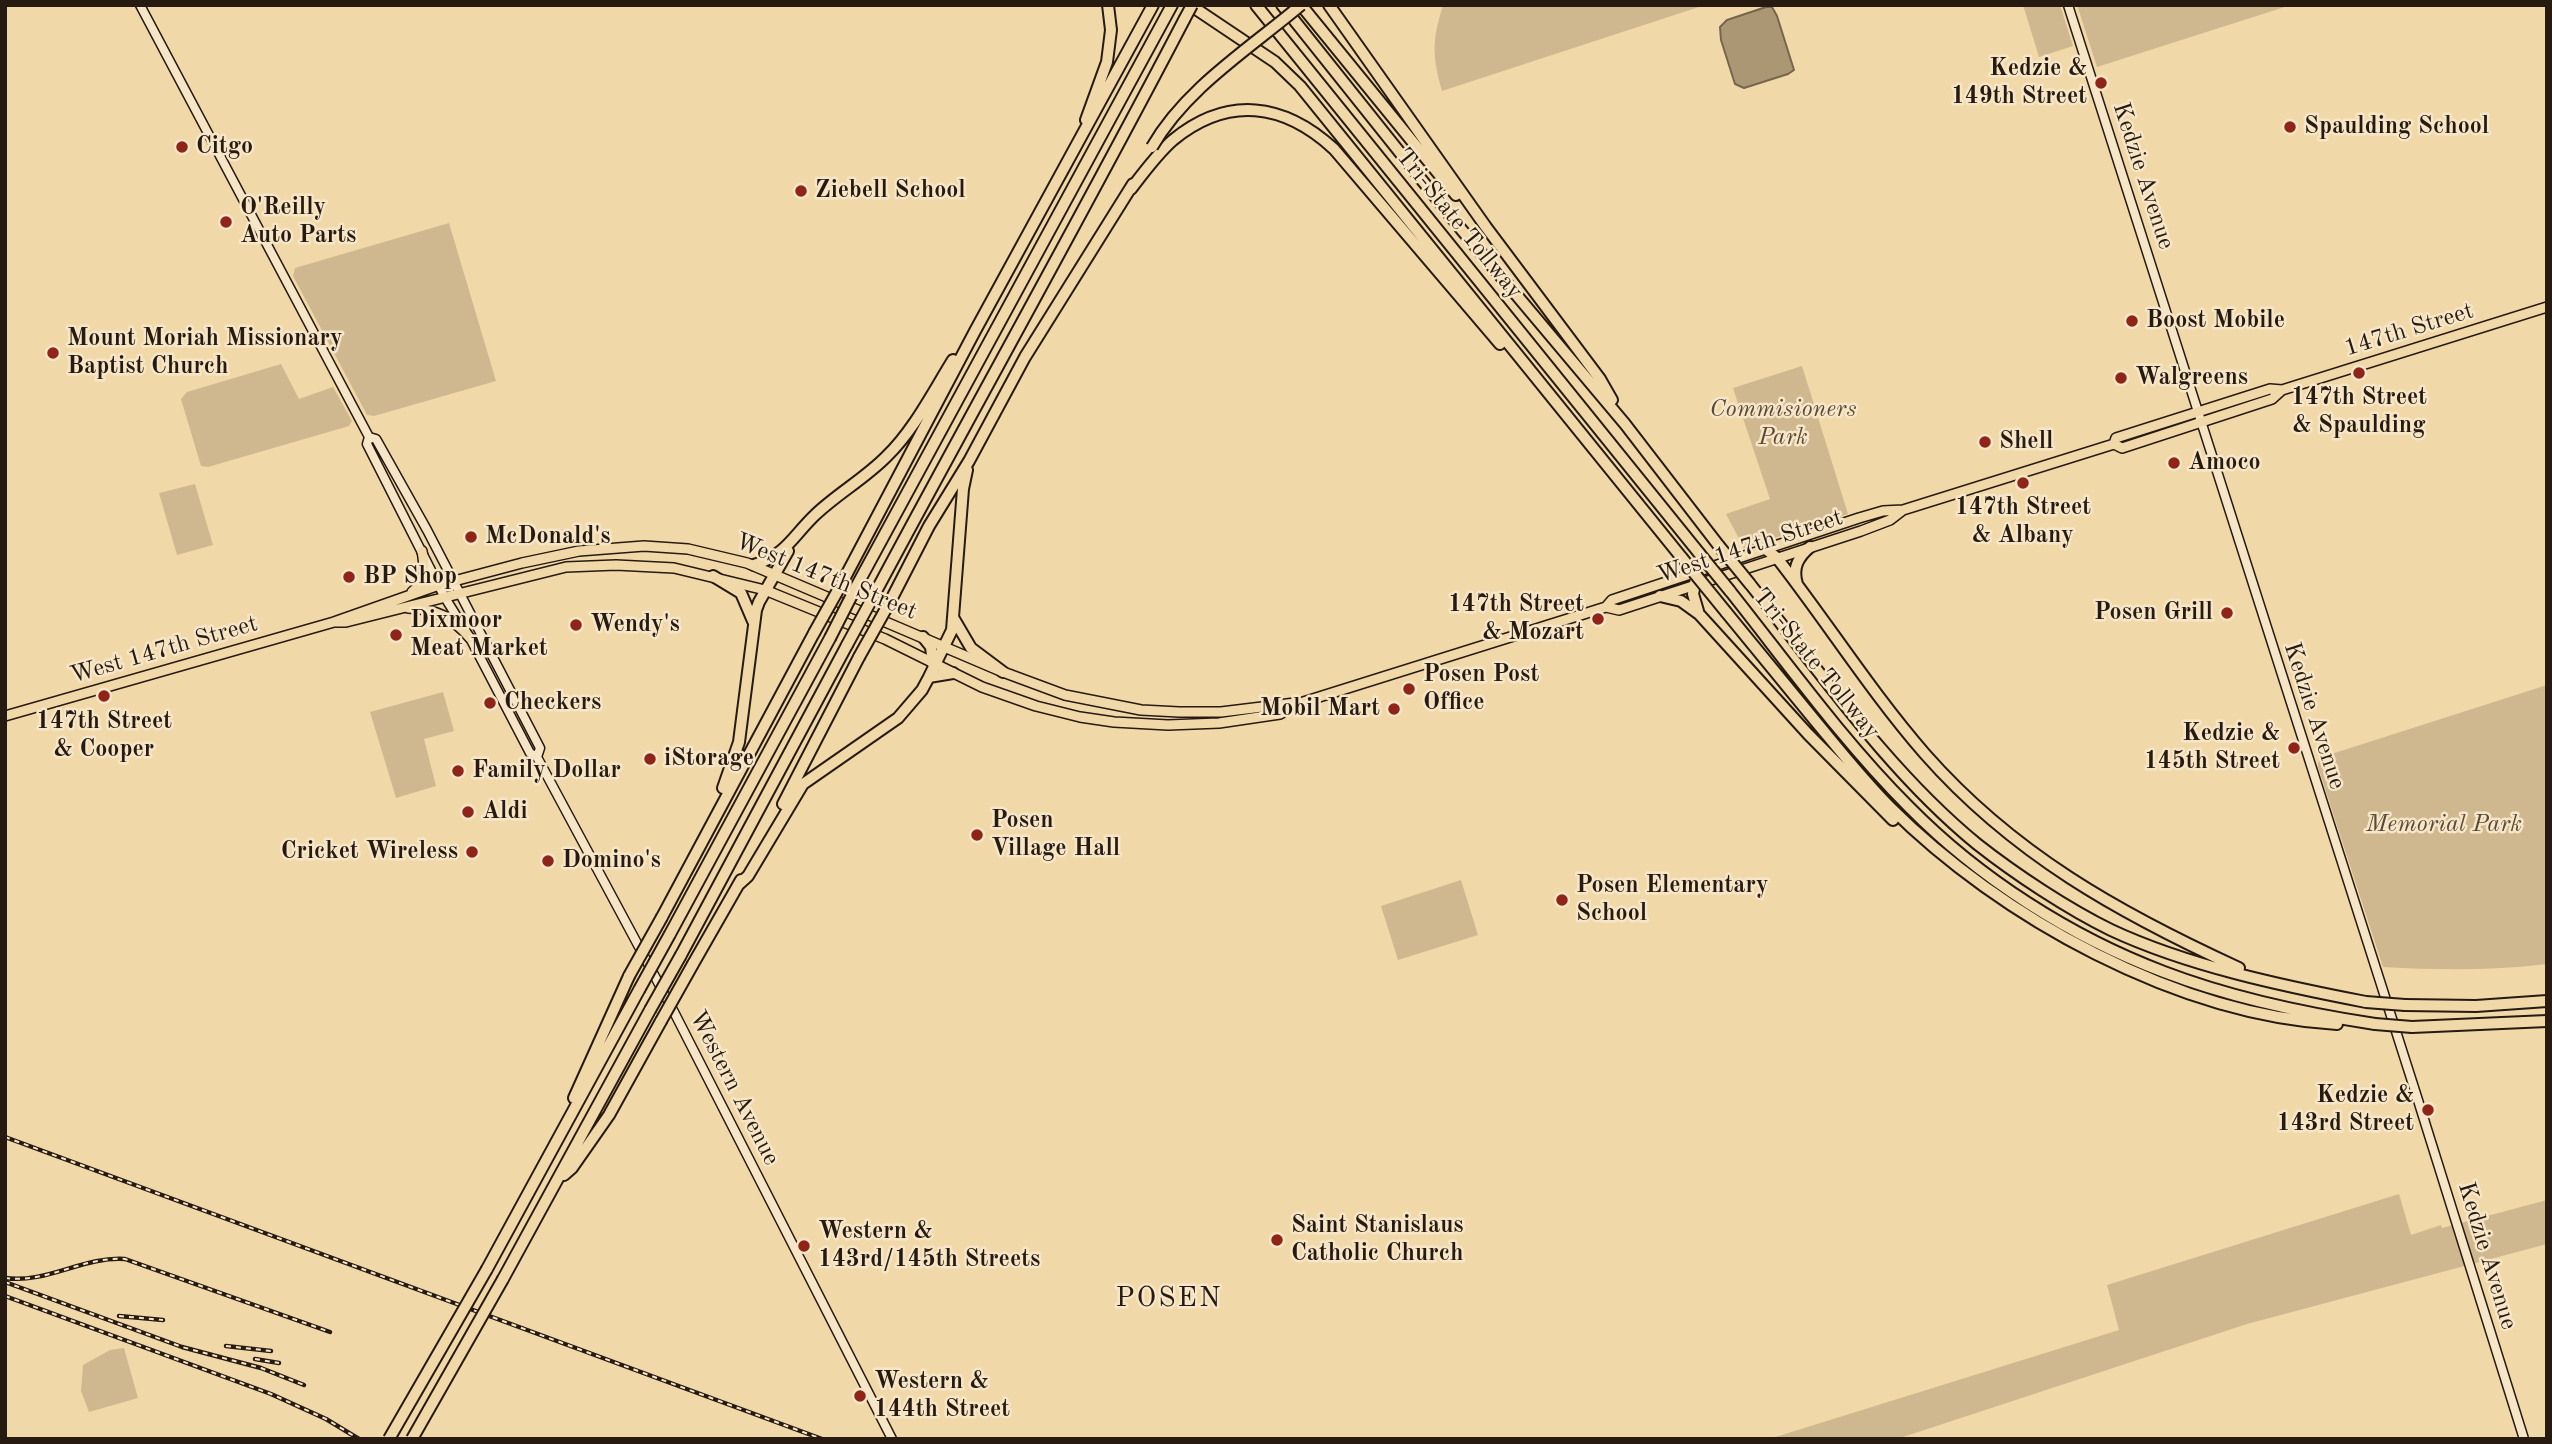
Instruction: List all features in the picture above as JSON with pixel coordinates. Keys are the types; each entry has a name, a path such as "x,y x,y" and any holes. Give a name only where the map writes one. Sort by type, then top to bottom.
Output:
{"highway":[{"path":"1083,134 1088,109 1107,62 1111,30 1108,5"},
{"path":"754,565 773,559 815,515 860,480 897,445 968,345 1153,5"},
{"path":"412,1439 681,955 1006,347 1084,211 1191,5 1268,57 1300,86 1726,612 1873,789 1912,829 1951,862 2011,906 2067,939 2171,986 2290,1019 2375,1024"},
{"name":"Tri-State Tollway","path":"1256,5 1857,749 1909,807 1961,855 2035,907 2097,942 2164,972 2247,999 2375,1024 2412,1027 2547,1021"},
{"name":"Tri-State Tollway","path":"1282,5 1461,229 1625,424 1718,546 1875,740 1926,796 1978,844 2051,895 2112,930 2178,955 2280,986 2367,1002 2405,1005 2476,1006 2547,1001"},
{"path":"556,1182 572,1168 609,1115 738,885 929,526 969,461 1011,381 1156,150 1162,130 1190,97 1301,5 1451,190 1486,227"},
{"path":"1329,5 1486,227 1600,379 1625,424"},
{"path":"389,1439 487,1269 1171,8"},
{"path":"1156,150 1196,125 1218,115 1242,110 1268,111 1293,118 1311,129 1334,149 1543,394 1564,412"},
{"path":"564,1128 575,1093 629,976 842,583 958,358"},
{"path":"738,885 748,876 803,783 898,718 922,690 952,630 962,502 969,461"},
{"path":"717,811 720,792 739,741 759,602 794,539"},
{"path":"1799,586 1796,567 1801,556 1810,547"},
{"path":"1767,550 1777,558 1799,586 1926,755 2011,836 2058,871 2156,930 2280,986"},
{"path":"1697,573 1693,599 1699,614"},
{"path":"713,576 741,593 754,625"},
{"path":"1660,596 1684,602 1699,614 1808,734 1879,807 1935,855 1951,862"},
{"path":"954,619 971,648 1003,672"},
{"path":"923,637 931,647 933,664"},
{"path":"929,677 953,673"}],"main road":[{"path":"140,5 369,437"},
{"name":"Kedzie Avenue","path":"2068,5 2524,1439"},
{"name":"147th Street","path":"2200,422 2272,399 2282,390 2547,307"},
{"name":"147th Street","path":"2197,412 2270,388 2282,390"},
{"name":"West 147th Street","path":"2114,444 2116,438 2197,412"},
{"name":"West 147th Street","path":"1606,607 1612,600 1883,511 1903,510 2114,444 2122,448 2200,422"},
{"name":"Western Avenue","path":"537,757 540,748 454,582 376,439 369,437 367,444 444,596 470,638 530,753 537,757 674,1012 892,1439"},
{"name":"West 147th Street","path":"5,716 334,622 346,622 395,605 439,585 532,561 607,547 643,546 688,549 754,565 1003,672 1065,695 1141,710 1220,712 1300,703 1606,607 1619,610 1890,520 1903,510"},
{"path":"395,605 422,582 425,573 422,551"},
{"name":"West 147th Street","path":"395,605 555,570 592,565 674,568 765,590 885,639 953,673 1035,706 1114,722 1168,725 1219,723 1280,714 1300,703"},
{"path":"395,605 439,612 457,624 470,638"}],"green space":[{"path":"1443,5 1705,5 1442,91 1435,48"},
{"path":"2023,5 2060,5 2073,46 2039,57"},
{"path":"2077,5 2291,5 2097,67"},
{"path":"449,223 496,381 374,416 367,415 293,276 295,268"},
{"path":"281,364 299,399 333,387 352,421 349,426 208,467 201,466 181,399 187,392"},
{"name":"Commisioners Park","path":"1802,366 1848,514 1744,548 1726,514 1770,499 1733,388"},
{"path":"195,484 213,545 177,555 159,493"},
{"name":"Memorial Park","path":"2547,685 2547,964 2465,969 2383,967 2318,767 2319,758"},
{"path":"443,692 454,731 424,739 436,786 396,798 370,712"},
{"path":"1461,880 1478,935 1398,960 1381,906"},
{"path":"2399,1194 2411,1235 2441,1225 2442,1228 2547,1200 2547,1244 2247,1324 1897,1439 1769,1439 2119,1330 2107,1285"},
{"path":"124,1348 138,1398 89,1412 81,1391 83,1365 110,1350"}],"shaded area":[{"path":"1772,7 1777,16 1794,70 1744,88 1735,84 1721,40 1720,27 1727,20"}],"railway":[{"path":"5,1137 822,1439"},
{"path":"5,1278 35,1277 95,1262 125,1259 330,1332"},
{"path":"5,1282 182,1347 261,1368 304,1385"},
{"path":"5,1296 271,1394 326,1419 359,1439"},
{"path":"119,1316 163,1320"},
{"path":"226,1346 271,1351"},
{"path":"255,1359 279,1363"}],"place":[{"name":"Kedzie & 149th Street","path":"2101,83"},
{"name":"Spaulding School","path":"2290,127"},
{"name":"Citgo","path":"182,147"},
{"name":"Ziebell School","path":"801,191"},
{"name":"O'Reilly Auto Parts","path":"226,222"},
{"name":"Boost Mobile","path":"2132,321"},
{"name":"Mount Moriah Missionary Baptist Church","path":"53,353"},
{"name":"147th Street & Spaulding","path":"2359,373"},
{"name":"Walgreens","path":"2121,378"},
{"name":"Shell","path":"1985,442"},
{"name":"Amoco","path":"2174,463"},
{"name":"147th Street & Albany","path":"2023,483"},
{"name":"McDonald's","path":"471,537"},
{"name":"BP Shop","path":"349,577"},
{"name":"Posen Grill","path":"2227,613"},
{"name":"147th Street & Mozart","path":"1598,619"},
{"name":"Wendy's","path":"576,625"},
{"name":"Dixmoor Meat Market","path":"396,635"},
{"name":"Posen Post Office","path":"1409,689"},
{"name":"147th Street & Cooper","path":"104,696"},
{"name":"Checkers","path":"490,703"},
{"name":"Mobil Mart","path":"1394,709"},
{"name":"Kedzie & 145th Street","path":"2294,748"},
{"name":"iStorage","path":"650,759"},
{"name":"Family Dollar","path":"458,771"},
{"name":"Aldi","path":"468,812"},
{"name":"Posen Village Hall","path":"977,835"},
{"name":"Cricket Wireless","path":"472,852"},
{"name":"Domino's","path":"548,861"},
{"name":"Posen Elementary School","path":"1562,900"},
{"name":"Kedzie & 143rd Street","path":"2428,1110"},
{"name":"Saint Stanislaus Catholic Church","path":"1277,1240"},
{"name":"Western & 143rd/145th Streets","path":"804,1246"},
{"name":"Western & 144th Street","path":"860,1396"}],"district":[{"name":"POSEN","path":"1169,1299"}]}
